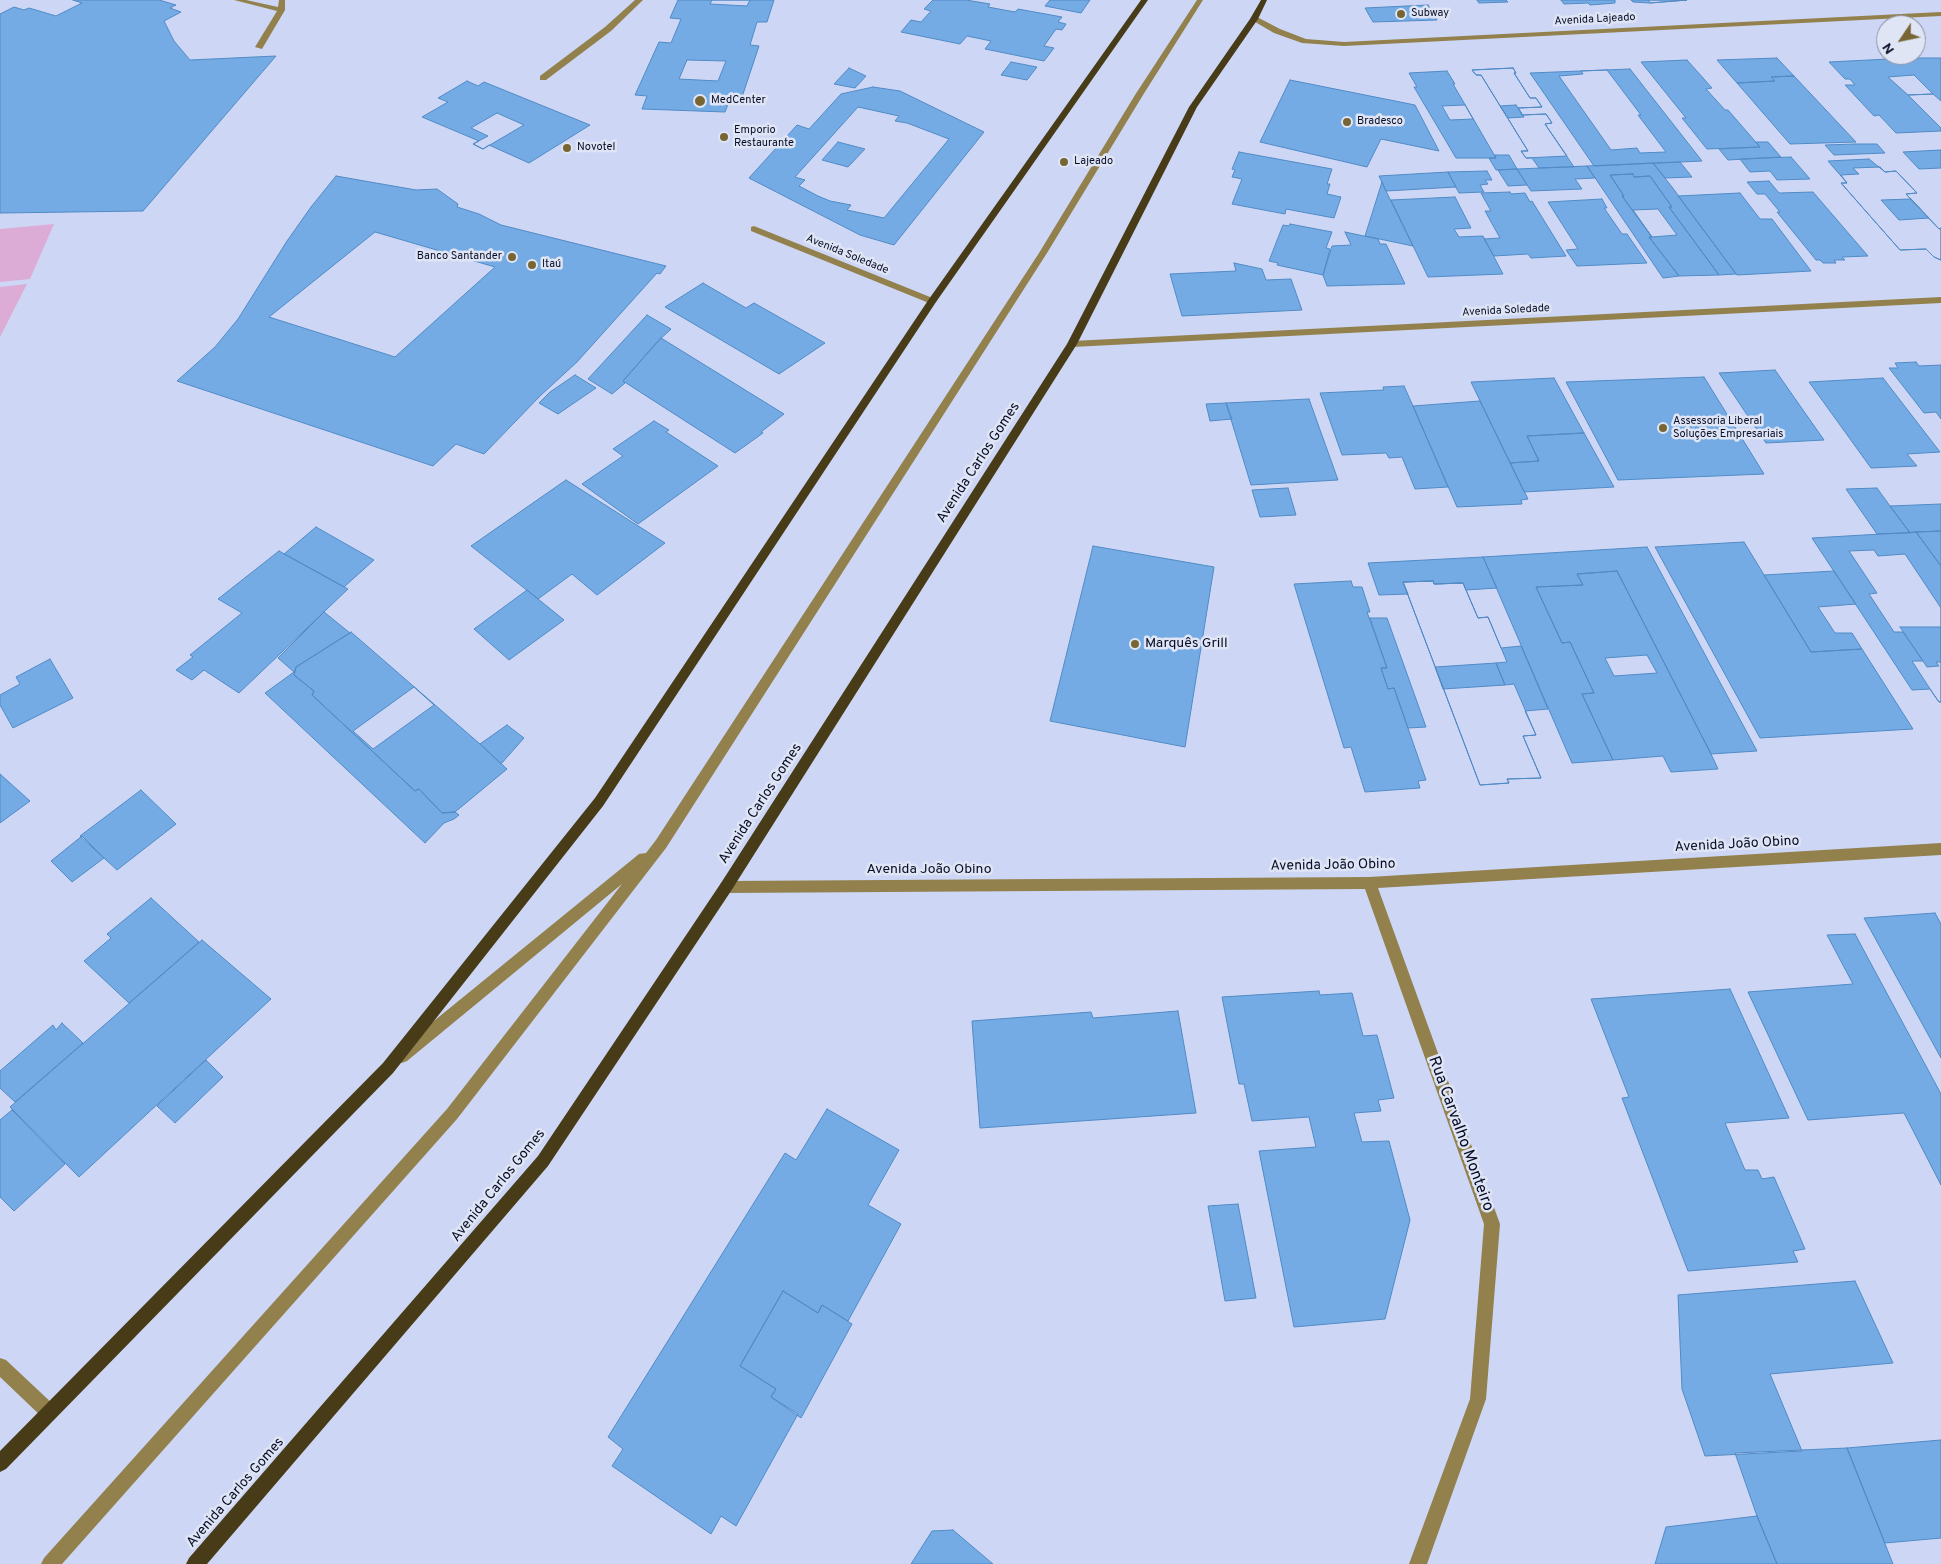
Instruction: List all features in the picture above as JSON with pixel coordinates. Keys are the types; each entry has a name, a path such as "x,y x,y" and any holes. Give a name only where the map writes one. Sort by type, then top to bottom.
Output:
{"main road":[{"path":"0,1463 388,1068 599,802 932,302 1145,0"},
{"name":"Avenida Carlos Gomes","path":"195,1564 543,1161 726,887 1072,344 1193,107 1254,19 1264,0"}],"street":[{"path":"237,0 281,10"},
{"path":"260,47 281,10 282,0"},
{"path":"543,78 608,29 631,6 640,0"},
{"path":"50,1564 452,1114 661,844 1043,253 1200,0"},
{"name":"Avenida Lajeado","path":"1254,19 1277,32 1305,41 1344,44 1941,14"},
{"name":"Avenida Soledade","path":"754,228 932,302"},
{"name":"Avenida Soledade","path":"1072,344 1941,300"},
{"path":"388,1068 661,844"},
{"name":"Avenida João Obino","path":"726,887 1369,883 1941,849"},
{"name":"Rua Carvalho Monteiro","path":"1369,883 1492,1224 1478,1399 1418,1564"},
{"path":"0,1366 49,1412"}],"shaded area":[{"path":"54,224 30,279 0,282 0,229"},
{"path":"27,284 0,337 0,287"}],"building":[{"path":"73,0 159,0 176,5 170,8 181,12 164,21 174,41 190,60 276,56 143,211 0,213 0,14 14,7 24,10 29,8 56,16 82,3"},
{"path":"678,0 774,0 767,22 757,22 750,45 759,46 741,100 730,99 725,112 642,109 647,96 635,95 659,42 671,43 681,19 670,18"},
{"path":"712,0 750,0 747,6 710,4"},
{"path":"933,0 966,0 990,4 988,7 1015,12 1018,9 1062,17 1058,22 1066,24 1062,30 1056,29 1044,46 1054,48 1044,61 985,49 991,41 967,36 960,44 901,32 911,20 921,22 931,11 924,9"},
{"path":"1050,0 1090,0 1081,13 1045,6"},
{"path":"1477,0 1506,0 1508,2 1479,3"},
{"path":"1561,0 1615,0 1615,3 1590,5 1588,3 1564,4"},
{"path":"1631,0 1687,0 1650,3 1633,2"},
{"path":"1648,0 1687,0 1650,3"},
{"name":"Subway","path":"1428,5 1437,20 1373,22 1365,8"},
{"path":"1777,58 1794,76 1771,77 1775,81 1737,83 1717,60"},
{"path":"1926,58 1941,58 1941,101 1933,94 1908,95 1941,128 1941,131 1896,133 1879,115 1874,116 1845,85 1855,85 1850,79 1845,79 1829,62 1876,60 1876,65 1926,65"},
{"path":"687,60 726,61 718,81 679,79"},
{"path":"1687,60 1712,88 1706,89 1725,110 1728,110 1760,147 1707,149 1682,118 1686,118 1641,62"},
{"path":"1011,62 1037,67 1027,80 1001,75"},
{"path":"849,68 866,76 855,88 834,84"},
{"path":"1513,68 1516,73 1514,73 1530,98 1536,98 1542,107 1518,108 1522,115 1546,114 1552,123 1545,124 1567,156 1526,158 1521,151 1528,151 1481,75 1476,75 1472,70"},
{"path":"1513,68 1516,73 1514,73 1530,98 1536,98 1542,107 1518,108 1522,115 1546,114 1552,123 1545,124 1574,167 1539,168 1532,158 1526,158 1521,151 1528,151 1481,75 1476,75 1472,70"},
{"path":"1630,69 1702,161 1594,166 1530,73"},
{"path":"1607,70 1666,152 1640,153 1637,148 1611,150 1559,76 1583,74 1581,71"},
{"path":"1447,71 1496,158 1456,158 1414,87 1417,87 1409,73"},
{"path":"1914,75 1933,94 1908,95 1888,77"},
{"path":"1794,76 1856,142 1790,144 1737,83 1775,81 1771,77"},
{"name":"Bradesco","path":"1290,80 1415,105 1439,151 1381,139 1367,167 1260,142"},
{"path":"467,81 478,86 484,82 590,125 529,163 489,145 483,149 473,144 479,141 422,117 448,102 438,98"},
{"path":"873,87 900,91 984,132 894,245 860,235 749,178 797,125 809,129 841,94"},
{"path":"1465,105 1473,119 1450,120 1442,106"},
{"path":"1516,105 1524,117 1508,118 1500,106"},
{"path":"858,107 899,116 895,121 907,123 949,139 884,218 847,210 851,205 830,201 818,196 799,186 805,180 795,177"},
{"path":"497,113 524,125 483,149 473,144 488,136 471,128"},
{"path":"838,142 865,149 848,167 822,160"},
{"path":"1756,142 1768,142 1781,157 1728,160 1719,149 1760,147"},
{"path":"1877,144 1885,153 1834,155 1825,145"},
{"path":"1941,150 1941,168 1919,169 1903,152"},
{"path":"1239,152 1332,169 1327,184 1330,184 1327,194 1341,197 1334,218 1286,209 1285,214 1232,204 1242,179 1232,177 1235,170 1232,169"},
{"path":"1495,155 1509,155 1517,169 1496,170 1489,158 1496,158"},
{"path":"1791,157 1810,179 1777,180 1770,171 1750,172 1740,159"},
{"path":"1869,159 1885,172 1896,171 1917,193 1906,194 1939,229 1941,228 1941,260 1934,257 1926,249 1900,250 1841,183 1847,183 1828,161"},
{"path":"1680,162 1692,177 1665,178 1653,163"},
{"path":"1653,163 1736,274 1719,275 1669,207 1672,207 1650,176 1634,177 1633,174 1610,175 1624,196 1622,196 1652,237 1649,237 1679,276 1663,278 1587,166"},
{"path":"1587,166 1595,178 1575,179 1582,189 1531,191 1517,169"},
{"path":"1880,167 1885,172 1896,171 1917,193 1906,194 1939,229 1941,228 1941,260 1934,257 1926,249 1900,250 1841,183 1847,183 1841,175 1859,174 1853,168"},
{"path":"1517,169 1527,185 1508,186 1498,170"},
{"path":"1487,171 1492,180 1485,180 1488,184 1480,185 1484,192 1459,193 1448,172"},
{"path":"1448,172 1456,187 1386,191 1379,176"},
{"path":"1633,174 1634,177 1650,176 1672,207 1669,207 1719,275 1679,276 1649,237 1652,237 1622,196 1624,196 1610,175"},
{"path":"336,176 416,190 437,189 458,204 457,207 479,214 501,225 666,266 660,274 657,273 577,362 540,396 484,454 456,444 433,466 177,381 215,347 238,319 287,241"},
{"path":"1769,181 1779,193 1813,192 1868,256 1842,257 1845,260 1834,260 1836,263 1823,263 1820,260 1816,260 1777,212 1780,212 1765,194 1757,194 1747,182"},
{"path":"1382,182 1386,191 1413,246 1365,236"},
{"path":"1510,192 1511,194 1525,193 1530,202 1532,201 1566,256 1531,258 1528,254 1494,256 1484,239 1500,238 1485,211 1491,211 1481,193"},
{"path":"1740,193 1760,219 1772,219 1811,271 1737,275 1678,196"},
{"path":"1455,197 1471,228 1454,229 1459,237 1483,236 1503,274 1428,277 1391,200"},
{"path":"1602,199 1607,208 1604,208 1622,234 1627,234 1647,263 1577,266 1566,250 1578,249 1548,202"},
{"path":"1911,199 1929,218 1899,220 1881,200"},
{"path":"1658,209 1677,235 1652,237 1633,210"},
{"path":"1290,224 1332,232 1326,248 1330,249 1323,275 1277,265 1278,263 1269,261 1283,225 1289,226"},
{"path":"375,232 495,267 395,357 269,317"},
{"path":"1345,232 1378,239 1380,244 1386,244 1405,284 1327,286 1323,275 1332,246 1351,245"},
{"path":"1234,263 1262,269 1266,280 1291,279 1302,310 1182,316 1170,274 1236,271"},
{"path":"703,283 746,308 754,303 825,343 779,374 665,307"},
{"path":"647,315 671,329 656,343 623,381 625,383 612,394 588,379"},
{"path":"661,338 784,414 761,432 763,433 735,453 623,381"},
{"path":"1916,362 1919,366 1941,365 1941,419 1936,412 1924,413 1889,368 1898,368 1895,363"},
{"path":"1775,370 1824,440 1766,443 1719,373"},
{"path":"575,375 596,388 558,414 539,403 550,392"},
{"name":"Assessoria Liberal Soluções Empresariais","path":"1704,377 1764,474 1618,480 1566,382"},
{"path":"1554,378 1584,433 1527,436 1539,461 1510,463 1471,382"},
{"path":"1883,378 1940,452 1907,454 1917,466 1871,468 1809,382"},
{"path":"1404,386 1448,487 1415,489 1402,457 1389,458 1386,453 1342,455 1320,393 1384,390 1383,387"},
{"path":"1309,399 1338,480 1251,485 1226,403"},
{"path":"1480,401 1528,499 1521,500 1522,504 1457,507 1413,406"},
{"path":"1226,403 1232,419 1210,421 1206,404"},
{"path":"654,421 669,430 666,432 718,466 638,524 582,484 623,456 613,449"},
{"path":"1584,433 1614,487 1524,492 1510,463 1539,461 1527,436"},
{"path":"566,480 665,543 597,595 572,574 538,599 471,546"},
{"path":"1288,488 1296,515 1260,517 1252,490"},
{"path":"1877,488 1910,533 1877,534 1846,489"},
{"path":"1941,504 1941,531 1910,533 1890,506"},
{"path":"316,527 374,560 344,587 284,554"},
{"path":"1941,531 1941,566 1916,532"},
{"path":"1916,532 1941,566 1941,702 1939,702 1930,689 1912,690 1812,538"},
{"path":"1744,542 1811,652 1862,649 1913,729 1760,738 1655,547"},
{"name":"Marquês Grill","path":"1093,546 1214,567 1185,747 1050,721"},
{"path":"1647,547 1757,751 1711,754 1617,571 1577,574 1583,585 1536,587 1562,643 1570,642 1594,693 1582,694 1613,760 1572,763 1483,557"},
{"path":"1874,550 1878,556 1905,554 1941,608 1941,702 1934,695 1912,661 1923,661 1903,632 1894,632 1869,594 1877,593 1849,551"},
{"path":"279,551 348,589 239,693 204,670 192,680 176,670 193,657 190,655 242,613 218,599"},
{"path":"1483,557 1497,588 1466,590 1463,583 1403,582 1408,594 1379,595 1368,563"},
{"path":"1617,571 1718,769 1671,772 1663,756 1613,760 1582,694 1594,693 1570,642 1562,643 1536,587 1583,585 1577,574"},
{"path":"1834,571 1856,604 1818,607 1835,633 1852,633 1862,649 1811,652 1764,575"},
{"path":"1351,581 1353,587 1362,587 1370,612 1367,612 1387,668 1381,668 1388,689 1394,688 1426,780 1418,781 1420,788 1365,792 1351,747 1344,748 1294,584"},
{"path":"1433,581 1434,584 1463,583 1478,618 1488,617 1501,648 1521,646 1548,709 1525,711 1536,735 1523,736 1541,778 1507,779 1509,783 1480,785 1403,582"},
{"path":"1433,581 1434,584 1463,583 1478,618 1488,617 1507,662 1496,663 1505,685 1514,684 1536,735 1523,736 1541,778 1507,779 1509,783 1480,785 1403,582"},
{"path":"527,590 564,620 509,660 474,629"},
{"path":"324,612 350,633 296,667 294,675 314,691 312,695 415,791 419,789 442,813 455,812 459,815 444,823 425,843 265,693 294,672 278,658"},
{"path":"1370,618 1387,618 1426,727 1408,728 1394,688 1388,689 1381,668 1387,668"},
{"path":"1900,627 1941,627 1941,662 1936,662 1939,666 1927,667"},
{"path":"351,632 507,769 455,812 442,813 419,789 415,791 312,695 314,691 294,675 296,667"},
{"path":"1647,655 1657,673 1614,676 1605,658"},
{"path":"50,659 73,698 13,728 0,705 0,695 20,684 16,677"},
{"path":"1496,663 1505,685 1443,689 1435,667"},
{"path":"414,687 434,705 373,749 353,731"},
{"path":"507,725 524,738 501,764 480,744"},
{"path":"0,774 30,801 0,823"},
{"path":"141,790 176,824 117,870 80,836"},
{"path":"82,836 104,858 72,882 51,861"},
{"path":"151,898 199,942 129,1003 84,961 111,938 107,934"},
{"path":"1935,913 1941,924 1941,1058 1864,918"},
{"path":"1855,934 1941,1094 1941,1185 1904,1113 1808,1120 1748,992 1853,984 1827,935"},
{"path":"202,940 271,999 79,1177 10,1107"},
{"path":"1730,989 1789,1118 1725,1123 1745,1170 1758,1170 1762,1179 1774,1177 1805,1249 1793,1251 1798,1262 1688,1271 1622,1098 1629,1097 1591,999"},
{"path":"1319,991 1320,995 1352,993 1363,1036 1377,1035 1394,1098 1378,1100 1381,1111 1354,1113 1362,1142 1389,1141 1410,1220 1385,1319 1294,1327 1259,1151 1316,1147 1309,1117 1252,1121 1244,1084 1239,1084 1222,997"},
{"path":"1178,1011 1196,1113 980,1128 972,1021 1091,1012 1093,1018"},
{"path":"62,1023 83,1043 15,1102 0,1088 0,1071 53,1025 56,1030"},
{"path":"206,1060 223,1077 175,1123 157,1106"},
{"path":"827,1109 899,1150 868,1205 901,1224 848,1321 822,1305 818,1313 783,1291 740,1366 776,1389 771,1397 798,1414 736,1526 721,1516 711,1534 612,1466 623,1449 608,1437 785,1153 796,1160"},
{"path":"12,1110 65,1164 14,1211 0,1197 0,1120"},
{"path":"1238,1204 1256,1298 1225,1301 1208,1206"},
{"path":"1855,1281 1893,1363 1770,1374 1802,1451 1705,1456 1682,1389 1678,1295"},
{"path":"783,1291 818,1313 822,1305 852,1324 801,1418 771,1397 776,1389 740,1366"},
{"path":"1941,1440 1941,1538 1885,1543 1847,1448"},
{"path":"1847,1448 1893,1564 1777,1564 1757,1516 1735,1453"},
{"path":"1757,1516 1777,1564 1655,1564 1666,1527"},
{"path":"953,1530 993,1564 911,1564 932,1531"}],"place":[{"name":"Subway","path":"1401,14"},
{"name":"MedCenter","path":"700,101"},
{"name":"Bradesco","path":"1347,122"},
{"name":"Emporio Restaurante","path":"724,137"},
{"name":"Novotel","path":"567,148"},
{"name":"Lajeado","path":"1064,162"},
{"name":"Banco Santander","path":"512,257"},
{"name":"Itaú","path":"532,265"},
{"name":"Assessoria Liberal Soluções Empresariais","path":"1663,428"},
{"name":"Marquês Grill","path":"1135,644"}]}
